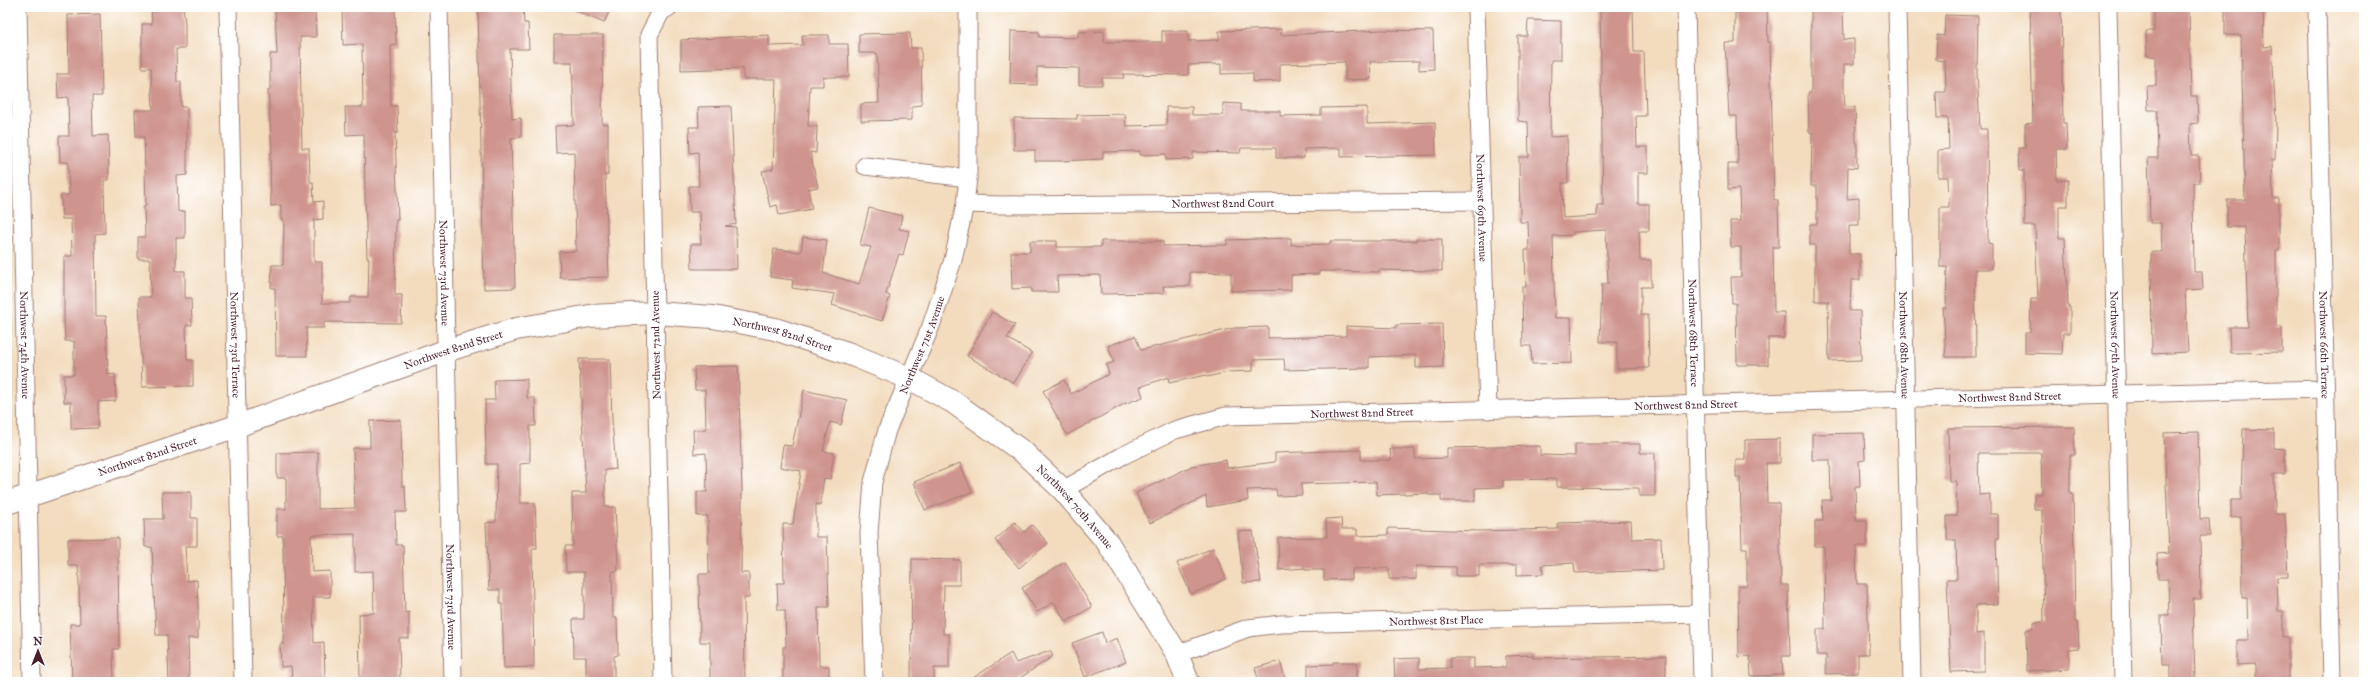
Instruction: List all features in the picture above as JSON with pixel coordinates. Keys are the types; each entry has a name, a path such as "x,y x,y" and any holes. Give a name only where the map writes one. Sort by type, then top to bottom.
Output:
{"street":[{"name":"Northwest 74th Avenue","path":"18,7 17,500 32,682"},
{"name":"Northwest 73rd Terrace","path":"228,7 243,682"},
{"name":"Northwest 73rd Avenue","path":"439,7 453,682"},
{"name":"Northwest 71st Avenue","path":"874,682 869,533 873,482 887,430 910,379 953,260 965,204 968,178 968,7"},
{"name":"Northwest 69th Avenue","path":"1476,7 1488,410"},
{"name":"Northwest 68th Terrace","path":"1686,7 1694,404 1702,682"},
{"name":"Northwest 68th Avenue","path":"1897,7 1912,682"},
{"name":"Northwest 67th Avenue","path":"2108,7 2123,682"},
{"name":"Northwest 66th Terrace","path":"2317,7 2332,682"},
{"name":"Northwest 72nd Avenue","path":"663,682 649,35 665,9"},
{"path":"865,166 968,178"},
{"name":"Northwest 82nd Court","path":"965,204 1000,205 1482,201"},
{"name":"Northwest 82nd Street","path":"17,500 237,426 446,351 516,329 590,316 655,313 713,317 775,329 850,354 910,379"},
{"name":"Northwest 70th Avenue","path":"910,379 953,402 1023,452 1063,490 1108,543 1177,654 1188,682"},
{"name":"Northwest 82nd Street","path":"1063,490 1122,456 1175,430 1226,416 1694,404 1905,401 2325,389"},
{"name":"Northwest 81st Place","path":"1177,654 1248,628 1281,624 1700,614"}],"building":[{"path":"151,7 183,7 185,23 185,49 176,49 177,82 181,82 181,107 187,107 187,175 177,176 178,212 185,211 185,238 176,238 176,271 185,271 185,298 191,298 192,325 186,325 187,360 193,360 193,386 142,387 139,297 151,297 150,259 138,259 138,237 145,237 144,205 146,205 144,137 136,137 135,110 153,110 151,68 142,68 142,24 152,24"},
{"path":"275,7 315,7 316,37 300,37 302,148 309,148 310,182 313,182 314,202 323,201 323,219 314,220 314,262 322,262 322,303 350,303 351,297 368,297 369,258 367,258 364,134 346,135 345,107 363,107 362,44 343,45 342,7 395,7 396,44 390,45 391,106 397,106 398,133 395,133 398,220 396,220 395,295 402,295 401,323 324,322 324,328 306,328 307,356 276,356 275,288 271,288 272,265 283,265 284,220 281,220 281,205 271,206 270,153 272,153 268,90 270,90 270,54 277,54"},
{"path":"478,7 523,7 524,23 528,23 529,49 510,49 512,119 521,118 521,137 511,138 515,288 484,289"},
{"path":"567,7 611,7 604,23"},
{"path":"1600,7 1633,7 1634,52 1644,52 1646,116 1636,116 1637,147 1648,147 1648,173 1638,173 1638,204 1649,204 1649,231 1639,231 1640,260 1651,260 1651,287 1641,287 1641,315 1648,315 1649,368 1617,369 1617,342 1600,342 1602,284 1608,284 1606,230 1573,232 1573,235 1553,236 1555,318 1571,318 1572,363 1532,364 1531,346 1523,346 1522,287 1526,287 1525,250 1529,250 1528,222 1520,222 1519,157 1529,157 1528,122 1518,121 1518,36 1527,36 1528,20 1561,21 1561,60 1551,60 1550,137 1567,136 1568,183 1562,183 1563,218 1597,216 1597,205 1603,205"},
{"path":"1735,7 1767,7 1768,42 1770,42 1774,200 1778,200 1779,247 1773,247 1774,312 1784,312 1784,338 1768,338 1768,365 1737,365 1736,303 1732,303 1731,277 1741,277 1741,247 1731,247 1730,221 1740,221 1739,189 1728,190 1728,164 1738,164 1737,116 1729,116 1725,43 1735,43"},
{"path":"1811,7 1843,7 1844,40 1854,39 1854,64 1844,64 1844,92 1845,107 1855,107 1857,168 1848,167 1847,199 1859,198 1859,225 1849,225 1849,254 1860,254 1860,280 1851,280 1850,311 1860,311 1861,360 1829,361 1828,301 1815,301 1815,245 1810,245 1810,224 1817,224 1817,186 1811,186 1812,132 1809,132 1808,93 1811,93"},
{"path":"2030,7 2061,7 2063,123 2066,123 2067,149 2056,149 2057,180 2068,180 2068,206 2059,206 2059,238 2065,238 2068,307 2070,307 2070,333 2063,333 2062,354 2025,353 2025,333 2030,333 2031,299 2038,299 2035,226 2025,226 2024,170 2020,170 2019,148 2025,148 2025,124 2033,123"},
{"path":"2154,7 2189,7 2191,96 2197,96 2198,123 2190,124 2191,156 2199,156 2200,183 2193,183 2194,272 2202,272 2203,289 2185,290 2188,352 2152,354 2151,252 2162,252 2161,223 2150,223 2148,158 2158,158 2157,110 2148,110 2147,86 2156,86 2156,56 2147,56 2146,31 2154,31"},
{"path":"2225,7 2263,7 2264,47 2272,46 2276,123 2275,160 2272,160 2273,198 2279,198 2279,251 2276,251 2276,327 2282,327 2282,352 2230,353 2229,327 2248,327 2245,227 2227,227 2227,200 2245,200 2241,35 2225,35"},
{"path":"100,14 102,96 92,96 93,136 108,135 109,180 104,180 105,233 95,234 96,316 106,316 108,375 115,374 116,401 98,402 98,428 71,429 71,402 64,402 64,375 74,375 74,341 65,341 64,256 72,256 71,219 62,219 61,195 69,195 68,162 60,162 59,136 69,136 68,97 58,98 57,74 69,74 68,15"},
{"path":"1945,15 1978,16 1977,72 1980,129 1987,129 1988,243 1992,244 1992,269 1975,269 1976,357 1946,357 1943,308 1946,308 1947,267 1940,267 1940,207 1949,207 1948,177 1938,177 1938,150 1949,149 1948,118 1937,118 1936,92 1946,92 1945,61 1936,60 1937,35 1944,36"},
{"path":"1281,29 1281,35 1382,30 1433,31 1434,69 1419,70 1419,61 1370,62 1371,79 1345,80 1345,62 1280,64 1280,81 1253,82 1253,73 1221,74 1221,64 1188,65 1188,75 1123,74 1124,78 1102,78 1102,85 1079,85 1079,68 1037,67 1037,85 1010,84 1011,31 1039,32 1039,37 1078,38 1078,32 1104,31 1104,42 1162,42 1162,31 1188,31 1188,41 1219,40 1219,31"},
{"path":"910,33 911,48 921,48 922,105 912,106 912,120 861,121 861,104 879,103 877,53 859,53 859,34"},
{"path":"554,35 603,35 602,124 608,124 608,175 605,175 609,277 560,278 559,252 576,251 574,152 556,153 555,126 574,125 572,62 554,62"},
{"path":"769,35 769,46 803,45 802,35 829,35 829,44 848,44 849,77 823,77 823,86 810,86 808,126 817,126 816,153 810,152 818,187 808,189 812,209 779,215 777,205 770,207 762,171 773,169 776,79 743,79 743,68 681,70 681,40"},
{"path":"1223,103 1241,104 1241,111 1280,111 1280,116 1321,115 1321,108 1367,107 1367,124 1435,122 1436,155 1341,157 1341,148 1304,149 1304,158 1276,158 1276,148 1241,148 1240,153 1193,152 1193,159 1166,160 1166,154 1140,155 1140,151 1103,152 1103,159 1035,161 1035,150 1014,150 1014,118 1077,119 1077,115 1125,114 1126,126 1167,125 1166,107 1192,107 1192,115 1223,115"},
{"path":"731,106 736,224 725,226 736,227 737,269 692,269 691,244 701,244 700,212 690,212 689,186 699,186 698,152 690,153 689,127 699,127 698,107"},
{"path":"869,208 902,216 899,229 909,231 903,255 899,254 886,294 890,296 882,321 832,305 835,294 792,288 793,280 770,277 774,249 801,252 803,237 827,240 823,273 859,284 871,247 860,245"},
{"path":"1291,238 1291,245 1330,244 1330,241 1416,241 1416,239 1442,239 1442,271 1319,271 1319,274 1291,275 1291,290 1231,291 1231,273 1190,272 1190,286 1163,286 1164,293 1101,294 1100,275 1057,276 1058,292 1031,292 1031,288 1012,289 1011,252 1030,252 1030,241 1057,241 1057,247 1101,247 1101,241 1163,241 1163,246 1227,245 1227,240"},
{"path":"992,312 1015,325 1007,338 1032,353 1014,383 967,356"},
{"path":"1442,324 1443,367 1416,368 1416,355 1369,357 1369,368 1285,370 1284,359 1253,360 1253,371 1228,372 1207,377 1206,375 1169,383 1168,377 1140,387 1143,397 1124,404 1067,435 1043,391 1064,380 1071,394 1109,374 1106,365 1114,362 1108,346 1135,336 1141,350 1234,328 1268,327 1268,338 1346,336 1346,326 1396,328 1396,325"},
{"path":"579,359 610,359 612,420 616,469 605,470 605,507 615,507 617,545 618,571 612,571 613,618 617,618 618,655 614,656 614,682 586,682 586,657 574,657 573,619 584,619 584,572 566,572 565,546 573,546 572,493 586,493"},
{"path":"738,366 742,492 741,573 749,573 749,598 744,598 745,682 710,682 710,642 700,642 699,574 709,574 708,516 697,516 697,492 707,492 706,453 694,454 693,430 706,429 705,390 695,390 694,367"},
{"path":"527,379 527,398 535,398 536,426 530,426 530,463 520,464 520,503 535,503 537,548 532,548 534,667 504,668 502,604 500,604 500,590 489,590 486,523 496,522 497,464 486,464 485,400 495,400 494,380"},
{"path":"804,390 847,400 841,425 830,422 823,451 834,453 830,479 824,478 820,505 816,504 816,537 827,537 829,607 818,607 819,666 829,666 829,682 783,682 783,647 786,647 785,610 778,610 777,583 784,583 783,524 793,524 801,471 780,467 783,445 792,446"},
{"path":"401,420 402,486 405,486 406,512 395,512 396,545 403,545 405,613 409,612 409,638 399,638 400,682 360,682 359,614 374,613 373,571 355,572 355,534 311,535 312,572 330,571 330,597 313,597 314,643 324,642 325,679 292,680 291,666 281,667 280,644 284,644 283,536 277,536 277,509 286,509 286,478 277,478 277,453 318,452 318,509 355,508 353,448 370,448 370,421"},
{"path":"2074,427 2075,455 2070,455 2070,493 2073,493 2075,622 2078,622 2079,648 2069,649 2069,669 2027,671 2026,630 2033,629 2033,623 2044,622 2042,510 2034,510 2034,494 2042,494 2041,453 1978,453 1979,495 1990,494 1990,514 1998,514 1998,539 1996,539 1998,604 1976,605 1976,634 1984,633 1984,671 1951,672 1947,579 1957,579 1956,540 1947,540 1947,516 1957,516 1956,481 1949,481 1948,428"},
{"path":"2243,429 2274,430 2274,448 2285,449 2285,474 2274,474 2275,514 2285,514 2288,577 2277,577 2278,611 2283,611 2283,637 2288,637 2288,682 2256,682 2256,664 2237,665 2237,640 2248,640 2247,598 2242,598 2241,517 2231,518 2231,500 2241,500"},
{"path":"2198,432 2200,519 2209,519 2210,536 2200,536 2201,599 2193,599 2195,682 2170,682 2170,665 2162,665 2161,615 2169,615 2168,579 2158,579 2157,554 2169,553 2164,433"},
{"path":"1864,433 1865,460 1859,461 1860,487 1855,487 1856,520 1867,520 1867,546 1856,546 1857,584 1867,584 1869,654 1858,654 1858,673 1826,674 1826,655 1817,655 1817,629 1825,629 1824,546 1815,546 1815,521 1823,521 1822,500 1831,500 1830,460 1812,460 1812,434"},
{"path":"1780,439 1780,463 1766,463 1767,503 1779,503 1781,585 1788,585 1790,656 1782,656 1783,675 1751,676 1750,656 1739,657 1738,586 1747,586 1747,548 1742,548 1740,477 1736,477 1736,460 1745,460 1745,440"},
{"path":"1575,444 1640,444 1640,453 1655,453 1655,496 1639,496 1639,488 1557,487 1557,479 1503,480 1503,487 1475,488 1475,501 1441,501 1441,495 1428,495 1428,493 1377,495 1376,482 1301,484 1302,495 1277,496 1276,489 1247,490 1248,500 1207,507 1206,496 1150,523 1136,493 1192,466 1226,460 1227,468 1275,462 1275,453 1361,450 1361,460 1391,460 1390,449 1415,449 1415,459 1447,458 1447,448 1540,446 1540,455 1575,456"},
{"path":"960,463 972,492 925,510 914,482"},
{"path":"162,492 191,492 191,518 197,518 197,546 185,546 187,581 197,580 198,609 198,638 188,638 189,682 169,682 167,635 156,635 152,547 145,547 144,519 163,519"},
{"path":"1341,518 1342,529 1357,529 1357,536 1388,535 1388,528 1479,531 1558,529 1558,523 1631,521 1632,539 1661,538 1662,570 1575,573 1574,563 1542,565 1543,574 1517,575 1517,565 1479,565 1479,576 1456,576 1456,567 1416,566 1416,579 1389,579 1389,568 1352,569 1352,579 1324,580 1324,570 1305,570 1305,568 1279,570 1278,538 1327,537 1326,519"},
{"path":"1015,522 1024,532 1032,525 1048,543 1019,568 995,540"},
{"path":"1253,531 1261,582 1243,583 1238,532"},
{"path":"118,538 119,649 113,649 114,682 72,682 70,624 80,624 79,585 78,565 68,566 68,539"},
{"path":"1213,548 1226,579 1191,594 1177,563"},
{"path":"912,559 960,560 960,585 944,585 943,634 949,634 949,668 934,668 934,679 911,679"},
{"path":"1065,562 1092,607 1066,622 1054,602 1037,612 1022,588"},
{"path":"1102,632 1105,643 1117,638 1126,662 1085,677 1072,643"},
{"path":"1050,651 1053,656 1014,682 967,682 1011,653 1016,663"},
{"path":"1533,655 1533,658 1666,656 1666,682 1395,682 1394,659 1419,658 1419,669 1450,668 1450,658 1474,658 1474,668 1506,667 1506,656"},
{"path":"1280,661 1286,682 1259,682 1255,668"},
{"path":"1333,662 1357,662 1357,682 1308,682 1308,665 1333,664"}]}
